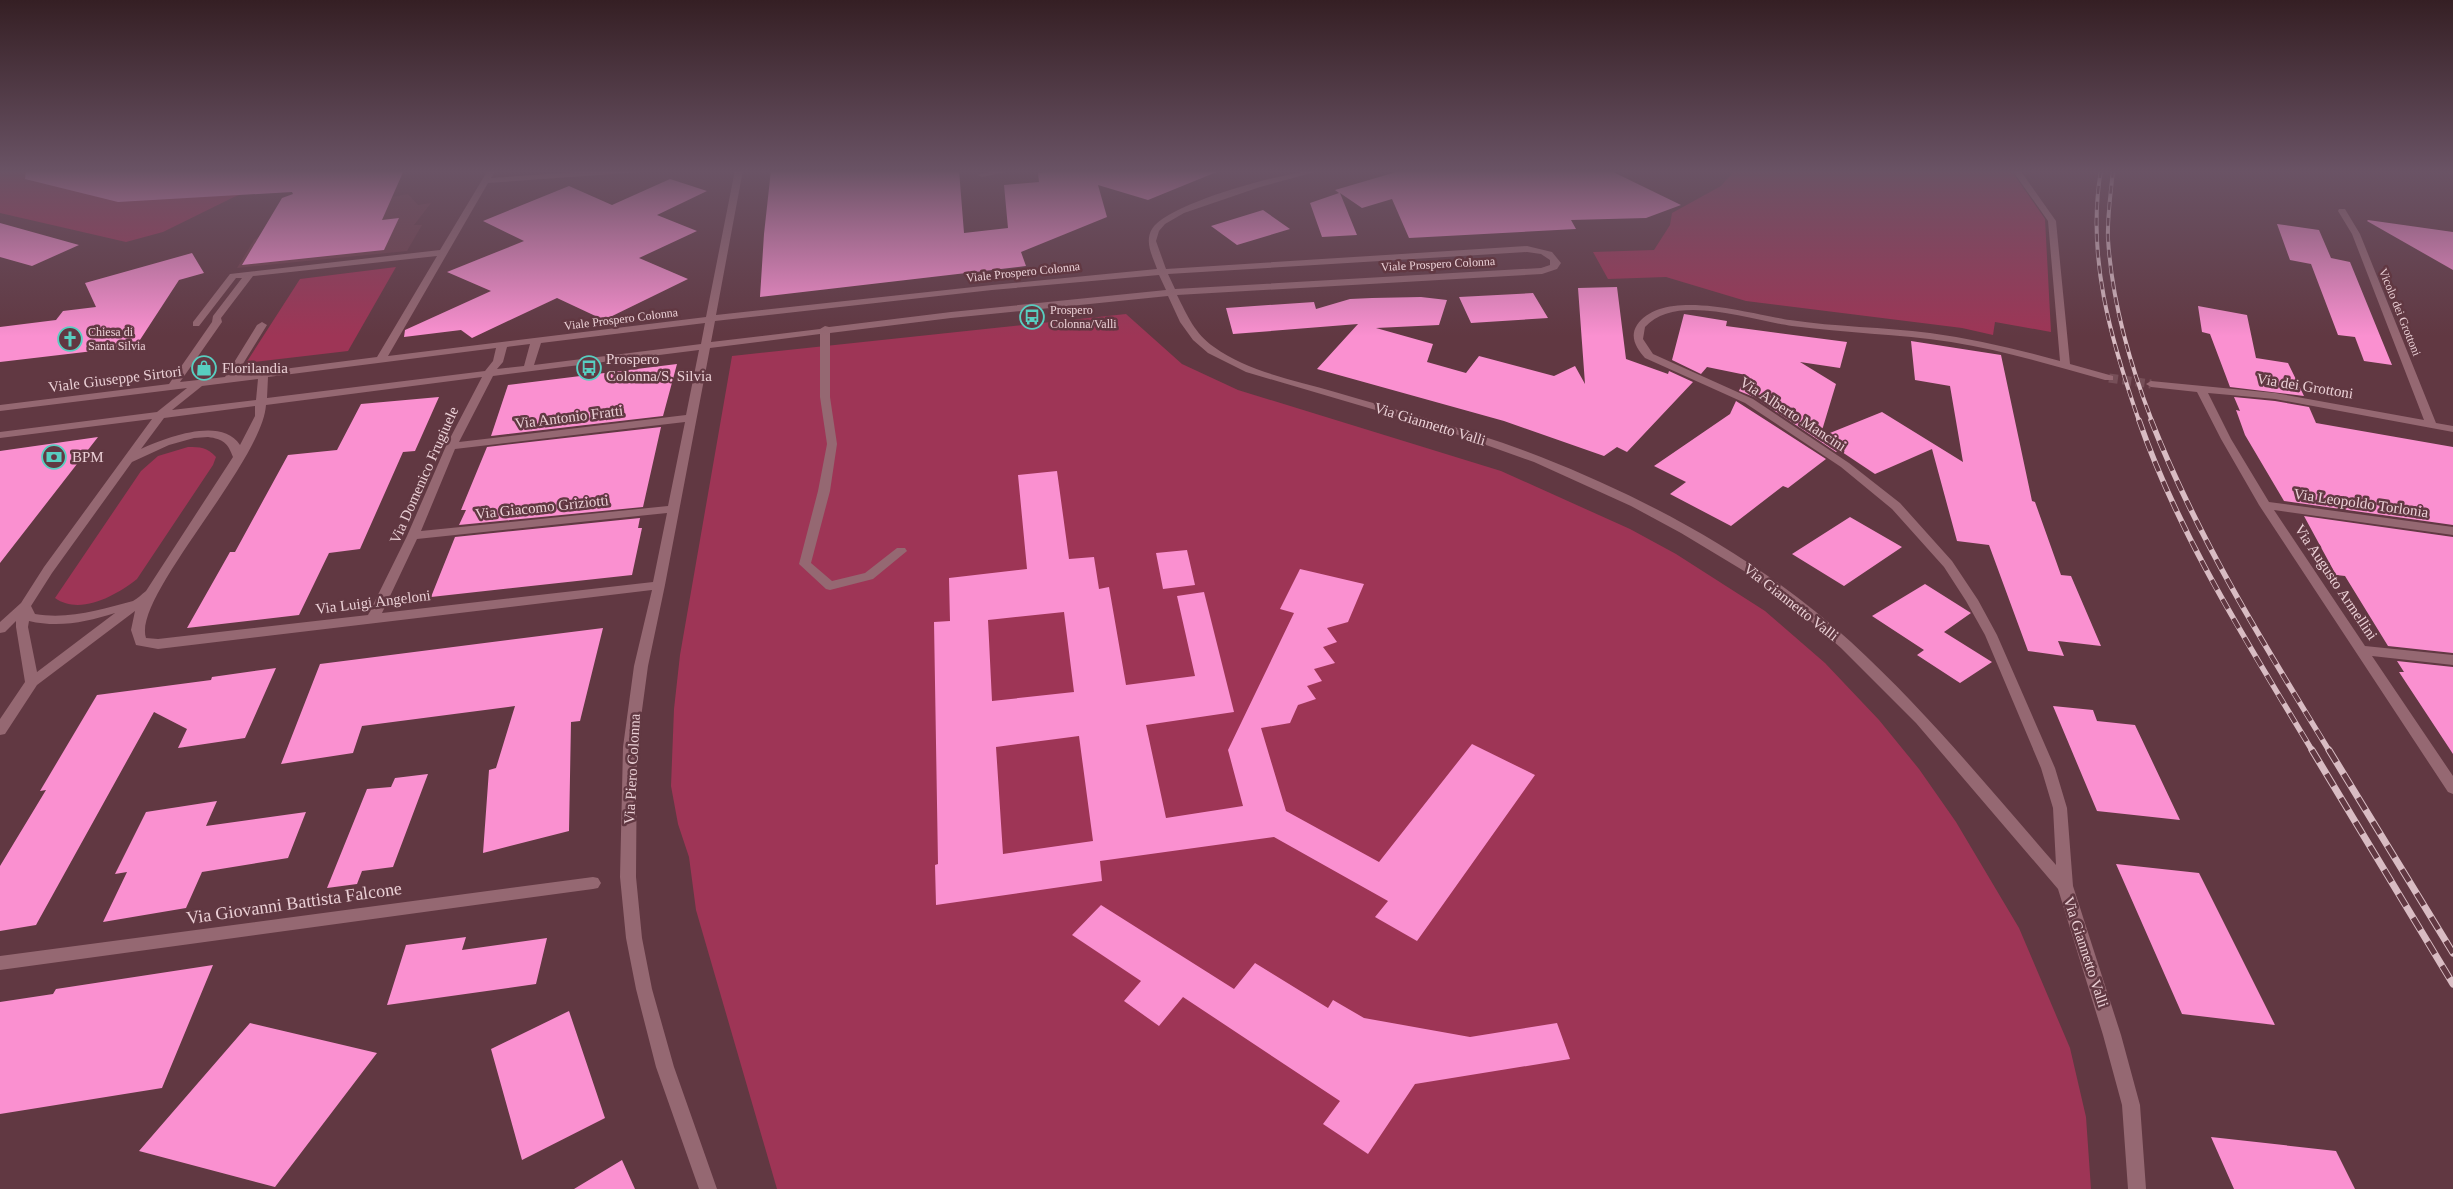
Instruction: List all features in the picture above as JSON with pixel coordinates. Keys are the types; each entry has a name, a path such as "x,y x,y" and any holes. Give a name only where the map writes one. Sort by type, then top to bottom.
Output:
{"street":[{"path":"380,361 459,225"},
{"name":"Via Piero Colonna","path":"708,1189 665,1067 644,990 634,938 628,877 631,729 641,666 659,585 690,418 712,320 729,225"},
{"name":"Via Giannetto Valli","path":"1160,225 1152,241 1170,293 1185,322 1196,338 1212,351 1234,363 1272,377 1451,429 1554,466 1636,503 1753,571 1810,614 1887,684 1932,731 2065,886 2110,1026 2131,1105 2137,1189"},
{"path":"2052,225 2065,366 2109,378"},
{"name":"Vicolo dei Grottoni","path":"2351,225 2356,234 2431,424"},
{"name":"Viale Prospero Colonna","path":"161,414 825,329 1170,293 1537,271 1550,269 1556,263 1554,258 1544,251 1527,249 1162,271 945,292 263,375"},
{"path":"196,324 233,276 442,254"},
{"path":"171,388 217,322 216,318 250,274"},
{"name":"Via Alberto Mancini","path":"2065,366 1955,340 1791,323 1704,308 1676,309 1659,314 1645,322 1638,333 1641,348 1649,356 1749,401 1873,485 1908,517 1948,564 1972,600 1991,635 2048,768 2060,808 2065,886"},
{"path":"228,380 262,325"},
{"path":"825,329 825,396 832,444 824,491 805,564 830,586 869,576 901,551"},
{"path":"529,366 536,342"},
{"name":"Via Domenico Frugiuele","path":"373,618 414,536 451,446 490,371 498,362 502,346"},
{"path":"0,730 32,682 150,594 239,458 260,416 263,401 263,375"},
{"name":"Viale Giuseppe Sirtori","path":"0,408 263,375"},
{"path":"0,629 25,606 48,570 161,414 198,384"},
{"name":"Via dei Grottoni","path":"2151,384 2268,395 2453,428"},
{"name":"Via Augusto Armellini","path":"2201,389 2226,439 2265,505 2453,788"},
{"path":"0,435 161,414"},
{"name":"Via Antonio Fratti","path":"451,446 690,418"},
{"path":"127,461 149,449 175,440 210,435 220,436 231,442 239,458"},
{"name":"Via Leopoldo Torlonia","path":"2265,505 2453,531"},
{"name":"Via Giacomo Griziotti","path":"414,536 673,509"},
{"name":"Via Luigi Angeloni","path":"150,594 139,616 136,629 141,642 149,644 659,585"},
{"path":"25,606 31,617 43,620 65,620 114,610 150,594"},
{"path":"25,606 22,627 32,682"},
{"path":"2362,650 2453,660"},
{"name":"Via Giovanni Battista Falcone","path":"0,963 593,883"}],"shaded area":[{"path":"54,225 176,225 163,232 126,242"},
{"path":"275,225 422,225 407,251 237,268 254,240"},
{"path":"1670,225 2045,225 2051,332 1995,322 1993,335 1962,328 1746,301 1666,277 1608,279 1593,252 1654,250"},
{"path":"396,267 348,351 246,363 300,279"},
{"path":"1126,314 1182,364 1238,390 1501,471 1630,529 1676,554 1765,611 1825,663 1879,720 1919,769 1956,822 2019,928 2070,1048 2086,1117 2091,1189 777,1189 696,910 689,857 678,824 671,786 674,709 680,655 732,356"},
{"path":"188,447 210,451 216,457 213,465 137,579 109,597 87,604 65,603 55,598 141,471 158,456"}],"building":[{"path":"0,225 9,225 79,245 32,266 0,257"},
{"path":"266,225 395,225 384,250 242,265"},
{"path":"492,225 683,225 697,231 639,258 688,279 604,320 557,298 472,338 461,330 404,337 405,330 491,291 447,272 524,241"},
{"path":"765,225 963,225 964,233 1008,228 1008,225 1086,225 1021,252 1026,266 760,297"},
{"path":"1285,225 1290,229 1237,245 1211,226"},
{"path":"1318,225 1353,225 1357,235 1322,237"},
{"path":"1404,225 1574,225 1576,229 1409,238"},
{"path":"2278,225 2319,230 2331,258 2350,262 2392,365 2364,361 2355,337 2338,335 2311,264 2290,260"},
{"path":"2375,225 2407,225 2453,232 2453,270"},
{"path":"192,253 204,273 179,280 136,346 0,362 0,327 56,320 63,311 96,307 85,283"},
{"path":"1617,287 1626,359 1668,374 1669,371 1693,382 1627,452 1617,447 1604,456 1504,421 1317,369 1358,324 1233,334 1226,308 1314,302 1316,309 1350,299 1372,298 1421,297 1447,300 1439,325 1376,328 1433,344 1427,362 1466,373 1479,356 1554,376 1575,366 1585,384 1578,288"},
{"path":"1533,293 1548,318 1471,323 1459,297"},
{"path":"2198,306 2247,315 2256,358 2288,363 2304,396 2230,387 2210,334 2202,332"},
{"path":"1684,314 1727,321 1726,326 1847,342 1840,368 1800,362 1836,384 1820,437 1882,412 1963,462 1950,386 1915,380 1911,341 2001,355 2032,501 2035,502 2061,575 2071,576 2101,646 2058,641 2064,656 2028,651 1989,545 1957,541 1932,449 1875,474 1839,450 1836,452 1754,397 1739,391 1746,375 1707,367 1701,374 1672,360"},
{"path":"677,364 663,416 491,436 508,385"},
{"path":"439,397 415,451 403,452 360,549 329,553 299,615 187,628 230,552 235,552 288,455 337,450 361,404"},
{"path":"2234,397 2309,407 2316,423 2453,447 2453,525 2284,501 2245,435 2236,410 2240,411"},
{"path":"1736,401 1826,459 1788,488 1783,486 1731,526 1670,494 1686,482 1654,466 1730,414"},
{"path":"661,427 643,507 459,525 466,510 461,510 487,447"},
{"path":"98,437 0,563 0,451"},
{"path":"1057,471 1069,559 1094,557 1099,589 1109,587 1126,685 1195,676 1177,596 1204,592 1234,712 1146,725 1166,818 1243,806 1228,750 1294,613 1280,609 1300,569 1364,584 1348,622 1327,628 1337,642 1323,647 1335,663 1314,669 1322,681 1307,686 1316,699 1298,705 1290,723 1261,728 1286,811 1379,862 1472,744 1535,775 1417,941 1375,917 1388,901 1274,837 1100,861 1102,881 936,905 935,865 938,864 934,622 950,621 949,578 1027,569 1018,475","holes":["1064,612 1074,692 992,701 988,620","1079,736 1093,841 1003,854 996,747"]},
{"path":"2304,516 2453,537 2453,653 2388,646 2345,576 2336,575"},
{"path":"1850,517 1902,547 1844,586 1792,554"},
{"path":"640,518 638,528 642,528 632,575 431,597 455,537"},
{"path":"1187,550 1195,585 1163,589 1156,553"},
{"path":"1925,584 1971,613 1944,632 1992,662 1960,683 1917,655 1924,650 1872,616"},
{"path":"603,628 580,721 571,722 569,831 483,853 489,770 496,768 515,706 362,726 353,753 281,764 320,664"},
{"path":"2397,661 2453,667 2453,754 2399,672 2404,672"},
{"path":"276,668 245,738 178,748 187,729 154,712 36,925 0,931 0,866 46,790 40,791 97,695 211,680 212,677"},
{"path":"2053,706 2093,710 2097,721 2135,725 2180,820 2097,811"},
{"path":"428,774 393,867 362,871 357,884 327,888 367,789 391,787 395,778"},
{"path":"217,801 206,826 306,812 288,858 202,872 186,908 103,922 127,872 115,874 146,812"},
{"path":"2116,864 2199,873 2275,1025 2182,1014"},
{"path":"1101,905 1234,989 1255,963 1328,1008 1333,1000 1364,1018 1470,1037 1557,1023 1570,1059 1415,1084 1368,1154 1323,1124 1340,1101 1183,997 1159,1026 1124,1001 1141,981 1072,935"},
{"path":"466,937 462,950 547,938 536,984 387,1005 406,945"},
{"path":"213,965 162,1088 0,1114 0,1002 53,994 56,989"},
{"path":"569,1011 605,1118 522,1160 491,1049"},
{"path":"250,1023 377,1053 275,1187 139,1151"},
{"path":"2211,1137 2336,1151 2355,1189 2234,1189"},
{"path":"622,1160 635,1189 574,1189"}],"tunnel":[{"path":"2109,378 2151,384"}],"railway":[{"path":"2097,225 2099,266 2104,297 2119,360 2139,421"},
{"path":"2108,225 2113,286 2123,332 2136,377 2152,421"},
{"path":"2139,420 2174,507 2195,549 2217,590 2313,752"},
{"path":"2151,420 2169,463 2210,548 2256,631 2330,752"},
{"path":"2312,750 2453,984"},
{"path":"2329,750 2453,953"}],"place":[{"name":"Prospero Colonna/Valli","path":"1032,317"},
{"name":"Chiesa di Santa Silvia","path":"70,339"},
{"name":"Florilandia","path":"204,368"},
{"name":"Prospero Colonna/S. Silvia","path":"589,368"},
{"name":"BPM","path":"54,457"}]}
